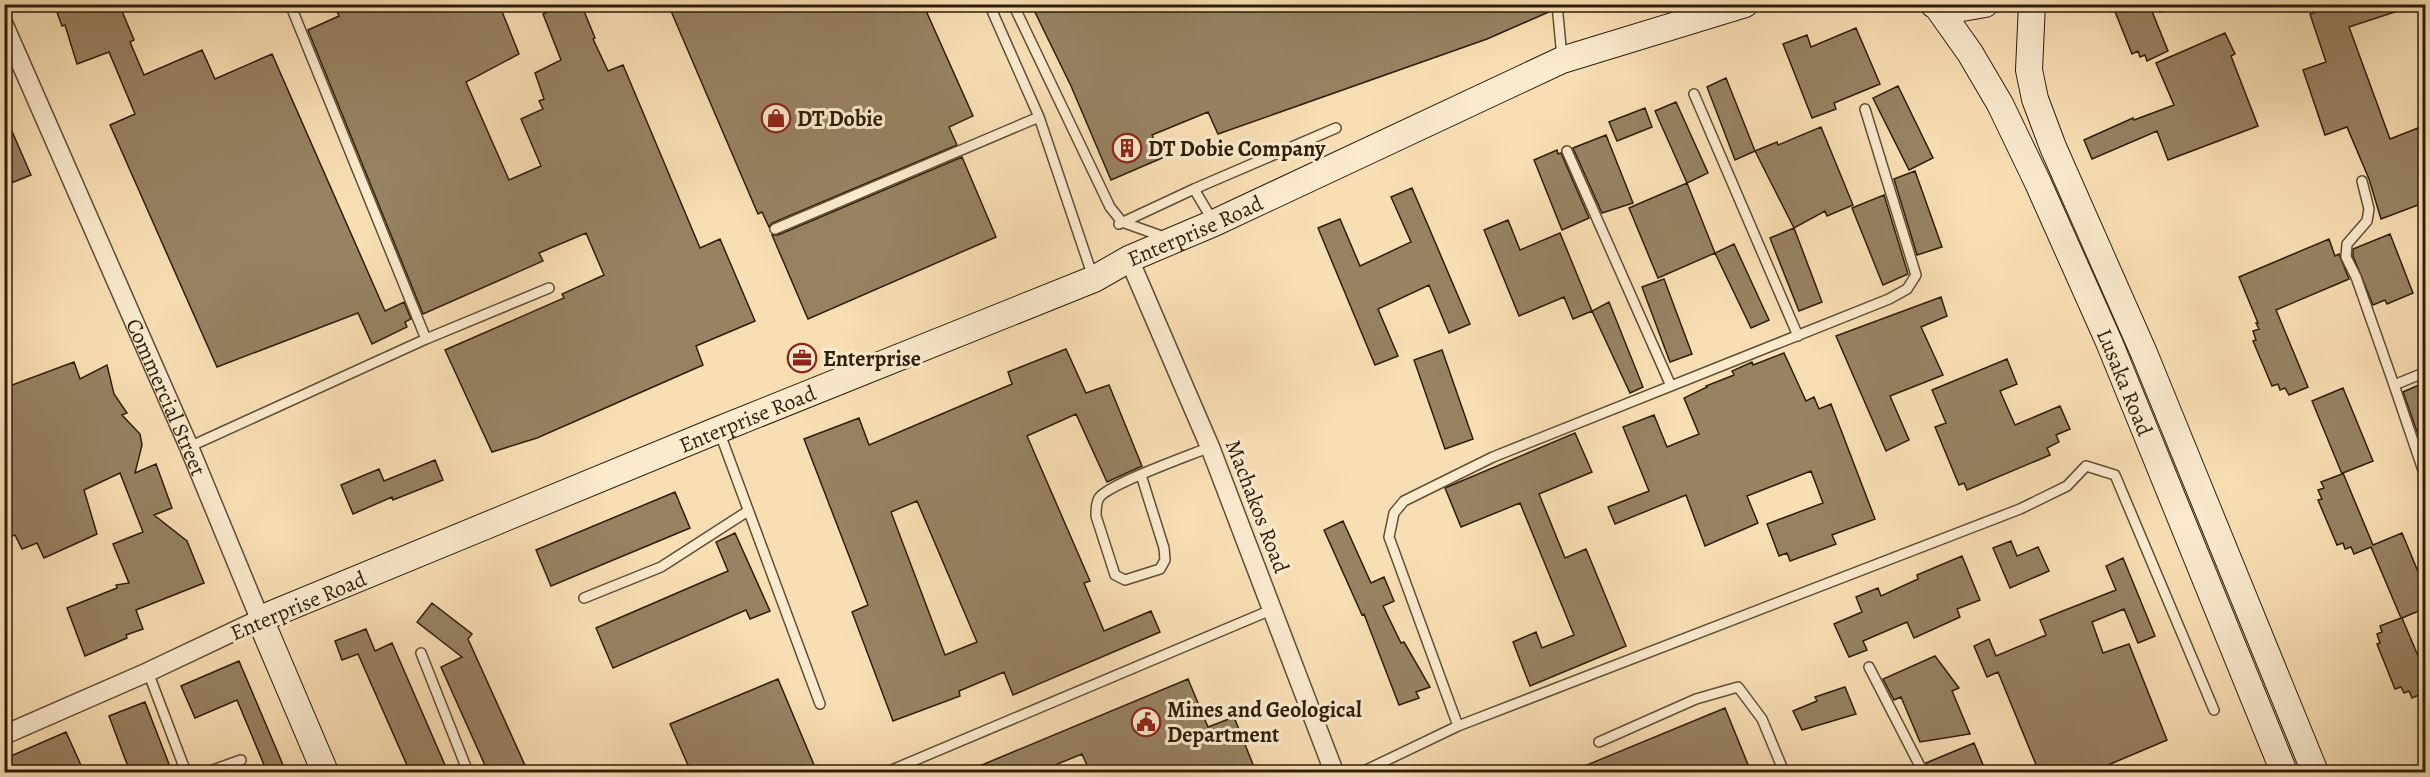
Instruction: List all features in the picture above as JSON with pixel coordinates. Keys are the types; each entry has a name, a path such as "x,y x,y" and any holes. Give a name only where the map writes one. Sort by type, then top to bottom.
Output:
{"main road":[{"name":"Enterprise Road","path":"1654,32 1701,4"},
{"path":"1935,5 1962,8 1985,4"},
{"name":"Lusaka Road","path":"2032,4 2029,70 2035,99 2053,147 2144,352 2315,772"},
{"name":"Lusaka Road","path":"1935,5 1971,53 2000,104 2047,204 2149,438 2284,772"},
{"name":"Enterprise Road","path":"260,619 718,430 1094,279 1129,259 1214,223 1562,60 1737,6"},
{"name":"Commercial Street","path":"260,619 325,772"}],"street":[{"name":"Commercial Street","path":"4,25 189,447 260,619"},
{"name":"Machakos Road","path":"1129,259 1210,447 1334,772"},
{"name":"Enterprise Road","path":"4,735 148,672 260,619"}],"lane":[{"path":"290,4 426,339"},
{"path":"989,4 1039,117 1094,279"},
{"path":"1013,4 1110,207 1120,223 1174,240"},
{"path":"1557,4 1562,60"},
{"path":"1694,94 1798,336"},
{"path":"1458,726 1389,537 1394,513 1404,501 1492,457 1798,336 1907,290 1916,275 1865,109"},
{"path":"775,229 1039,117"},
{"path":"1120,223 1336,128"},
{"path":"1567,152 1671,387"},
{"path":"2362,181 2369,209 2367,220 2347,244 2346,257 2356,277 2426,479"},
{"path":"1194,189 1214,223"},
{"path":"189,447 426,339 549,288"},
{"path":"2394,385 2426,372"},
{"path":"718,430 820,704"},
{"path":"1141,475 1164,548 1165,560 1160,569 1125,580 1115,575 1096,516 1099,497 1106,491 1141,475 1210,447"},
{"path":"1362,772 1458,726 2020,509 2067,486 2086,466 2115,475 2214,710"},
{"path":"584,598 661,567 748,511"},
{"path":"887,772 1271,610"},
{"path":"421,653 468,772"},
{"path":"1869,667 1923,772"},
{"path":"148,672 184,767 190,772"},
{"path":"1599,742 1696,699 1738,687 1762,719 1784,772"},
{"path":"207,772 241,760"}],"building":[{"path":"54,4 119,4 134,40 130,42 144,75 202,50 215,79 272,54 385,311 404,302 411,319 405,322 407,327 372,344 358,313 217,367 110,125 135,114 109,52 77,64 65,25 62,26"},
{"path":"334,4 499,4 519,54 466,82 509,180 541,166 521,119 543,109 539,101 544,99 535,73 561,60 543,14 566,4 581,4 595,38 593,39 608,71 623,65 700,248 720,239 755,321 696,346 703,365 537,438 492,452 445,350 564,298 562,294 604,275 586,233 539,253 543,261 423,314 308,30 339,16"},
{"path":"668,4 923,4 973,116 949,127 957,145 772,223 769,227 762,212 758,214"},
{"path":"1031,4 1550,4 1551,11 1487,39 1218,134 1208,112 1152,135 1162,158 1111,180 1071,86"},
{"path":"2112,4 2149,4 2168,51 2147,61 2145,55 2140,57 2138,51 2132,54"},
{"path":"2322,4 2406,4 2407,8 2349,27 2390,139 2418,128 2426,147 2426,202 2381,219 2369,179 2347,127 2325,135 2303,70 2326,62 2310,14 2323,10"},
{"path":"1856,28 1880,84 1834,103 1836,109 1812,118 1783,44 1807,35 1811,47"},
{"path":"2225,33 2235,54 2231,56 2258,126 2168,160 2157,131 2092,159 2084,140 2133,118 2134,120 2174,105 2156,63"},
{"path":"1726,78 1755,151 1735,160 1707,87"},
{"path":"1898,86 1933,158 1909,170 1873,98"},
{"path":"1676,102 1708,173 1687,183 1655,111"},
{"path":"1645,108 1652,127 1617,141 1609,122"},
{"path":"4,113 31,175 4,186"},
{"path":"1821,127 1853,205 1827,216 1825,211 1794,228 1755,151 1777,142 1778,145"},
{"path":"1606,135 1633,203 1602,213 1573,148"},
{"path":"1557,150 1558,154 1561,153 1589,218 1562,230 1534,160"},
{"path":"962,157 996,237 808,319 772,235 778,235"},
{"path":"1915,171 1942,247 1917,255 1894,179"},
{"path":"1687,183 1715,253 1658,278 1629,208"},
{"path":"1412,188 1470,324 1449,333 1429,285 1378,309 1398,356 1375,365 1318,228 1340,219 1360,266 1411,242 1391,197"},
{"path":"1884,195 1908,274 1883,285 1852,208"},
{"path":"1508,220 1520,250 1560,233 1592,311 1573,319 1564,297 1519,316 1484,230"},
{"path":"1794,228 1822,302 1799,311 1770,238"},
{"path":"2390,234 2413,293 2387,304 2385,300 2373,305 2353,256 2353,249"},
{"path":"2329,239 2335,256 2339,254 2349,279 2276,310 2308,387 2289,395 2285,388 2280,390 2278,384 2272,386 2253,341 2256,340 2253,331 2259,329 2256,323 2258,323 2239,277"},
{"path":"1734,244 1769,320 1751,328 1715,253"},
{"path":"1664,279 1692,354 1670,362 1642,287"},
{"path":"1941,297 1947,316 1921,327 1943,375 1890,396 1909,440 1886,451 1836,336"},
{"path":"1609,302 1643,387 1630,393 1592,311"},
{"path":"1066,349 1086,393 1109,385 1142,466 1107,482 1076,414 1027,436 1090,581 1084,583 1104,631 1151,611 1160,632 1013,695 1004,672 959,691 960,696 893,721 852,612 868,605 804,439 859,418 869,445 1012,384 1008,372","holes":["917,501 977,642 945,655 891,512"]},
{"path":"1442,350 1473,439 1445,449 1414,360"},
{"path":"1784,353 1806,401 1814,397 1819,409 1831,404 1875,519 1832,535 1836,544 1790,561 1787,553 1779,556 1767,524 1823,503 1811,471 1747,496 1758,523 1705,546 1686,495 1615,524 1608,507 1649,491 1623,427 1654,415 1667,447 1699,434 1684,398 1734,375 1732,371 1752,362 1753,365"},
{"path":"2007,359 2017,384 2000,391 2015,425 2060,406 2070,429 2056,435 2059,442 2047,448 2050,455 1967,490 1964,483 1959,485 1935,427 1946,423 1932,390"},
{"path":"74,362 80,379 107,365 114,394 127,413 122,415 140,434 142,445 135,473 156,464 172,508 154,515 187,541 204,583 136,610 143,629 85,656 67,608 117,588 116,585 129,583 113,544 143,532 120,473 84,490 97,534 44,558 37,543 22,549 15,535 4,539 4,388"},
{"path":"2426,382 2426,457 2403,392"},
{"path":"2343,388 2373,461 2343,473 2373,545 2402,533 2426,591 2426,608 2402,618 2426,675 2426,692 2412,698 2409,691 2404,693 2401,687 2395,689 2377,644 2380,643 2377,634 2382,632 2380,626 2401,618 2371,547 2354,554 2351,547 2345,549 2343,543 2337,545 2318,500 2322,499 2318,490 2324,488 2321,482 2342,474 2312,401"},
{"path":"1575,433 1592,472 1539,494 1565,558 1586,549 1626,646 1530,686 1513,642 1536,632 1542,648 1574,635 1520,503 1461,527 1445,488"},
{"path":"435,460 443,480 393,500 392,497 353,514 341,485 379,469 384,481"},
{"path":"675,492 690,528 551,586 536,550"},
{"path":"1343,521 1371,583 1384,577 1394,601 1383,606 1401,643 1404,642 1430,687 1416,692 1419,698 1399,705 1364,614 1362,615 1324,530"},
{"path":"735,533 770,611 750,619 746,610 613,668 596,628 728,571 716,542"},
{"path":"2011,541 2017,556 2038,547 2049,571 2010,588 1993,548"},
{"path":"1962,556 1980,600 1957,609 1960,617 1914,638 1907,622 1863,641 1867,650 1849,657 1834,624 1862,612 1856,597 1878,588 1881,596 1918,579 1917,575"},
{"path":"2123,558 2155,636 2138,643 2124,609 2092,622 2103,653 2129,644 2167,740 2101,768 2103,772 2039,772 1998,672 1987,677 1974,646 1989,639 1996,656 2046,635 2040,620 2116,590 2106,566"},
{"path":"432,603 472,634 468,639 528,772 488,772 441,667 462,657 417,622"},
{"path":"366,629 375,651 392,643 448,772 410,772 358,654 342,660 335,641"},
{"path":"1935,656 1959,688 1952,691 1970,734 1920,742 1901,697 1894,700 1883,679"},
{"path":"239,661 286,772 267,772 237,700 195,718 181,686"},
{"path":"778,679 817,772 691,772 670,724"},
{"name":"Mines and Geological Department","path":"1188,679 1208,727 1234,717 1256,772 1090,772 1082,754 1038,772 965,772"},
{"path":"1845,687 1856,714 1802,730 1793,711 1817,701 1815,697"},
{"path":"145,702 172,772 130,772 109,716"},
{"path":"1725,708 1751,772 1570,772"},
{"path":"66,732 84,772 4,772 4,759"},
{"path":"1974,743 1986,772 1930,772 1926,763"}],"place":[{"name":"DT Dobie","path":"776,118"},
{"name":"DT Dobie Company","path":"1127,148"},
{"name":"Enterprise","path":"802,358"},
{"name":"Mines and Geological Department","path":"1146,722"}]}
